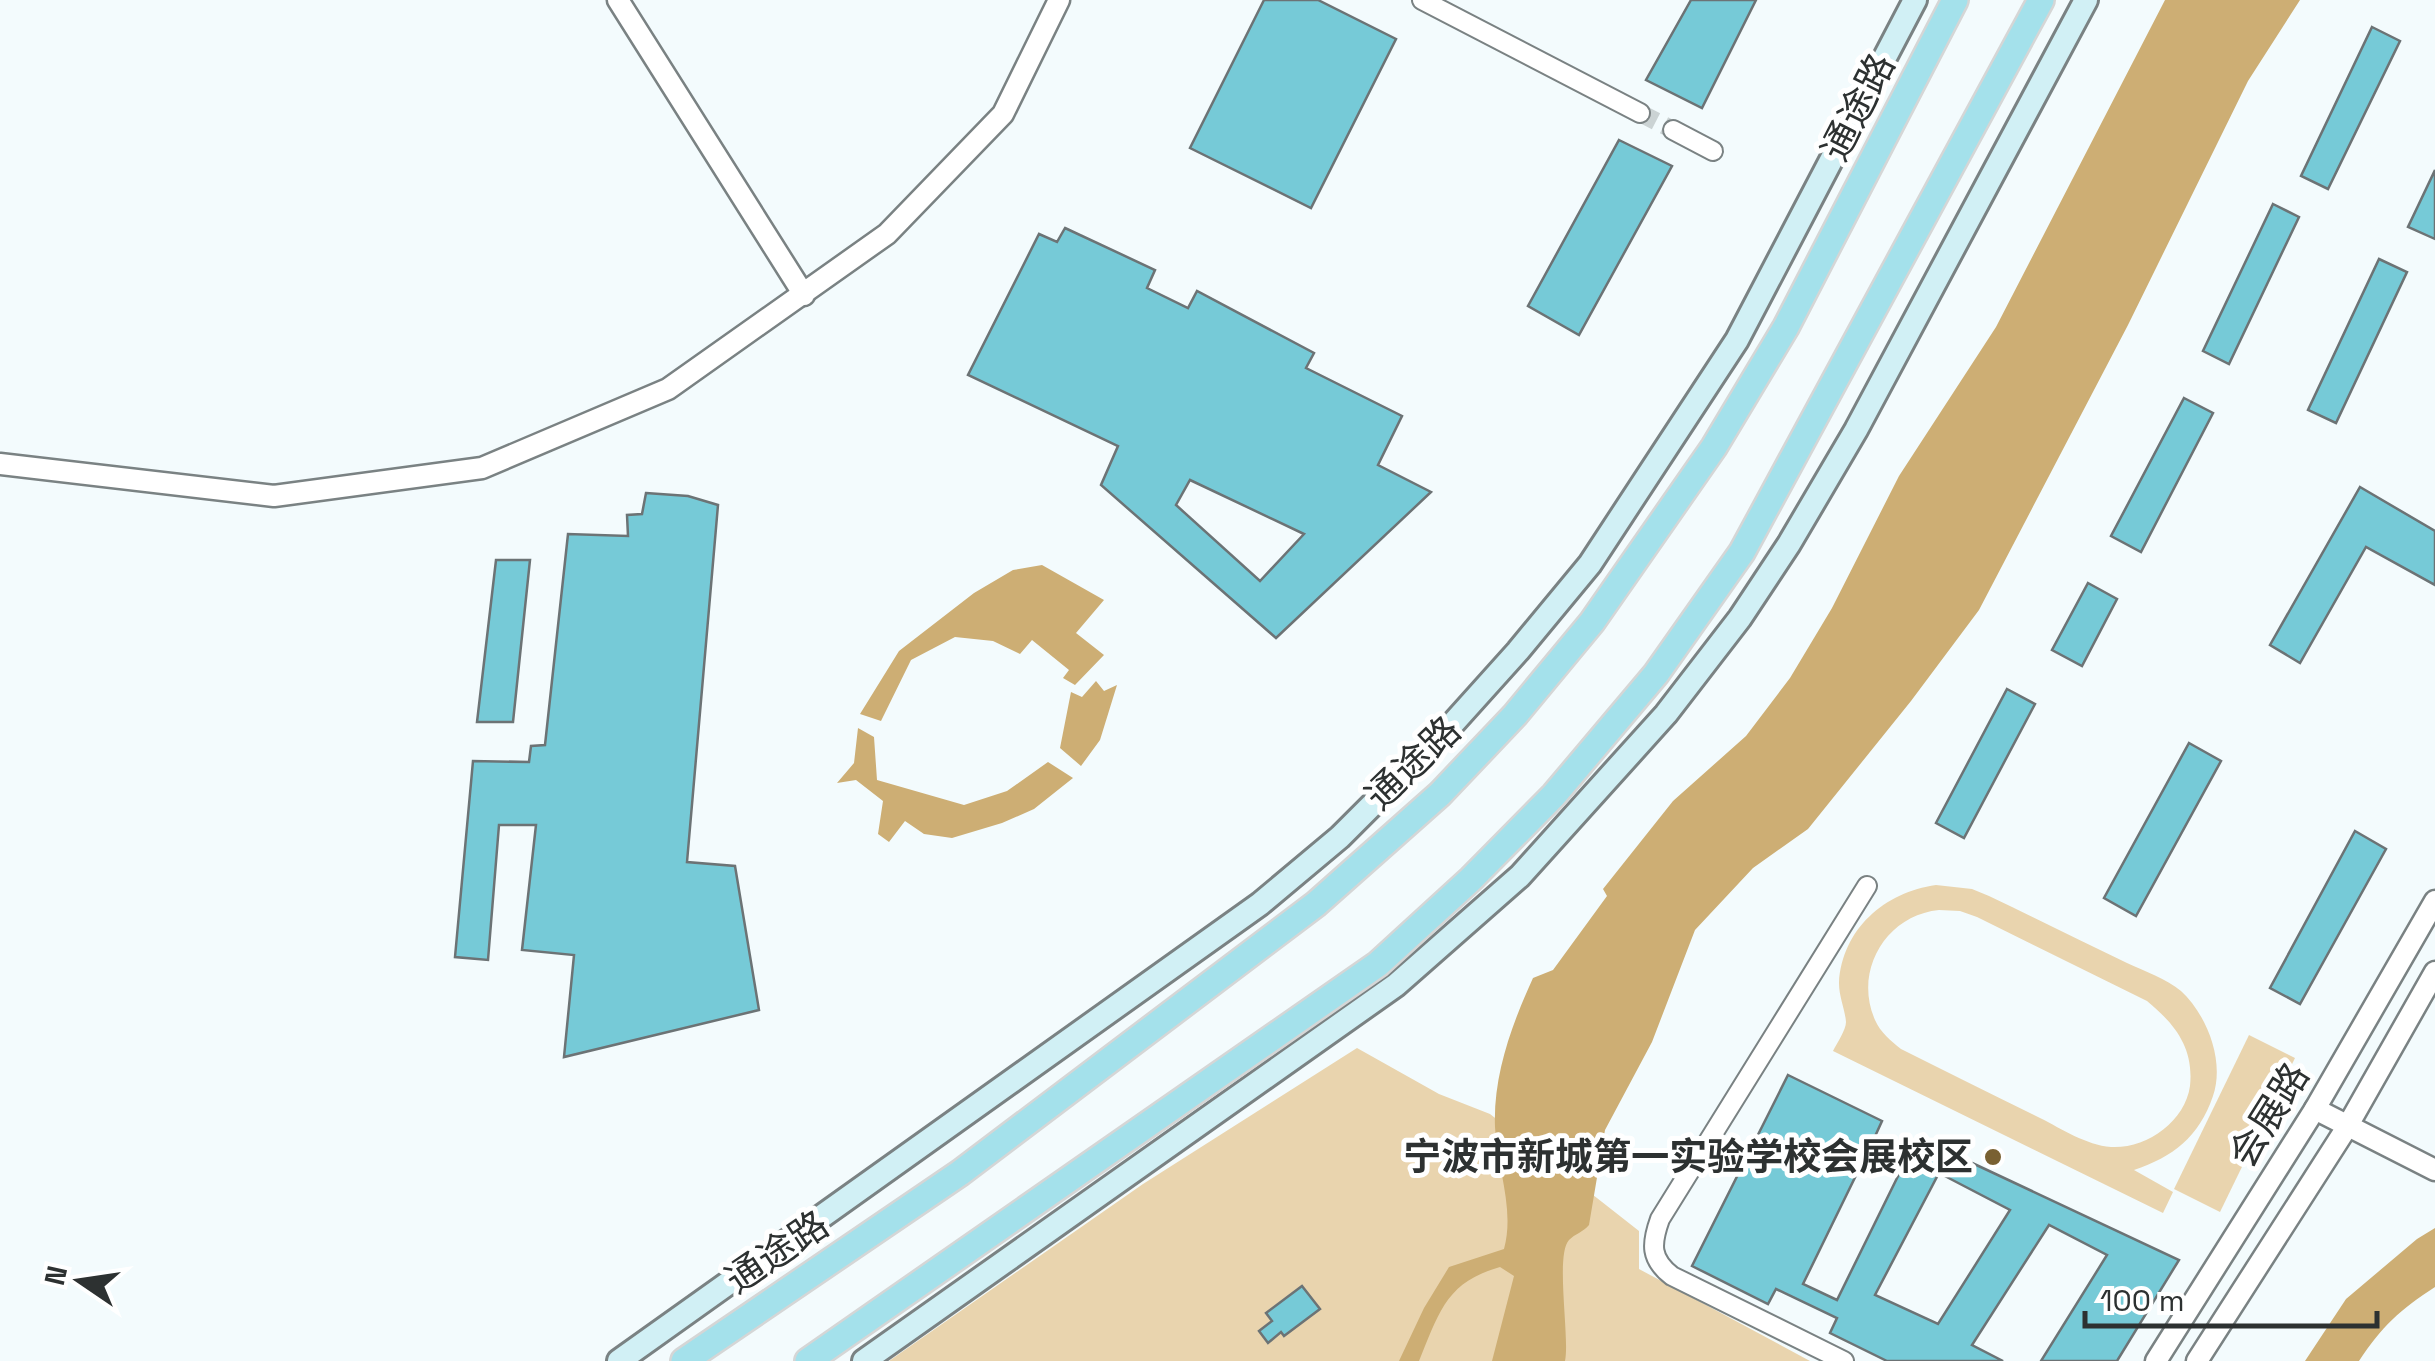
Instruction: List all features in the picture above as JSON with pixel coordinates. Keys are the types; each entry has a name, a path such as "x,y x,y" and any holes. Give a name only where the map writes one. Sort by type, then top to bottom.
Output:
{"main road":[{"path":"619,1361 1260,904 1340,836 1446,730 1590,564 1737,340 1915,0"},
{"name":"通途路","path":"684,1361 960,1174 1316,904 1440,794 1515,715 1592,622 1714,446 1786,327 1954,0"},
{"path":"808,1361 1378,964 1471,879 1554,795 1656,674 1742,552 2041,0"},
{"path":"864,1361 1396,985 1520,876 1666,714 1740,618 1837,462 2086,0"}],"street":[{"path":"618,0 804,295"},
{"path":"0,464 274,496 482,468 668,389 887,234 1002,114 1059,0"},
{"path":"1422,0 1640,114"},
{"path":"1672,130 1713,151"},
{"path":"1844,1361 1672,1276 1658,1265 1653,1239 1660,1219 1867,886"},
{"name":"会展路","path":"2156,1361 2316,1109 2435,902"},
{"name":"会展路","path":"2197,1361 2347,1126 2435,972"},
{"path":"2316,1109 2435,1170"}],"shaded area":[{"path":"2165,0 2300,0 2248,81 2128,325 1979,610 1808,829 1753,868 1695,930 1652,1042 1605,1130 1589,1225 1569,1240 1565,1249 1565,1361 1492,1361 1514,1276 1500,1267 1467,1281 1456,1291 1439,1314 1419,1361 1399,1361 1449,1267 1504,1249 1508,1219 1496,1142 1497,1088 1511,1032 1533,978 1553,970 1607,896 1603,889 1673,801 1746,736 1790,678 1832,608 1899,476 1996,327"},
{"path":"1042,565 1104,600 1076,633 1104,655 1075,685 1063,678 1069,670 1032,640 1020,654 993,641 955,637 911,660 881,721 860,714 899,651 974,593 1013,570"},
{"path":"1096,681 1104,691 1117,685 1100,740 1081,766 1060,748 1071,692 1082,697"},
{"path":"858,728 874,737 877,780 964,805 1007,791 1048,762 1073,778 1034,809 1002,823 952,838 924,834 905,821 889,842 878,834 883,801 856,780 837,783 854,763"},
{"path":"1936,885 1972,889 2162,979 2190,1001 2211,1039 2216,1082 2207,1110 2183,1144 2134,1170 2173,1192 2163,1213 1833,1051 1846,1025 1839,983 1848,946 1870,916 1917,889","holes":["1960,911 2147,1001 2166,1019 2186,1048 2190,1072 2187,1099 2172,1122 2137,1143 2111,1147 2092,1143 1901,1049 1886,1036 1869,1001 1868,982 1879,948 1904,922 1920,914"]},
{"path":"2249,1035 2295,1058 2220,1212 2174,1189"},
{"path":"1357,1048 1439,1094 1490,1114 1639,1231 1639,1269 1810,1361 889,1361 1143,1184"},
{"path":"2435,1228 2435,1287 2392,1320 2359,1361 2305,1361 2346,1299"}],"building":[{"path":"1264,0 1318,0 1396,39 1311,208 1190,148"},
{"path":"1691,0 1756,0 1702,108 1646,80"},
{"path":"2372,27 2400,41 2328,189 2301,176"},
{"path":"1619,140 1672,166 1579,335 1528,306"},
{"path":"2435,170 2435,239 2408,227"},
{"path":"2273,204 2299,217 2229,364 2203,351"},
{"path":"1065,228 1155,270 1147,288 1188,308 1197,291 1314,353 1306,368 1402,416 1378,465 1431,492 1276,638 1101,485 1118,446 968,375 1039,234 1057,242","holes":["1190,480 1304,534 1260,581 1176,505"]},
{"path":"2379,259 2407,272 2336,423 2308,410"},
{"path":"2184,398 2213,413 2141,552 2111,536"},
{"path":"2360,487 2435,531 2435,585 2366,547 2300,663 2270,645"},
{"path":"646,493 688,496 718,505 687,862 735,866 759,1010 564,1057 574,955 522,950 536,825 499,825 488,960 455,957 473,761 529,762 531,746 545,745 568,534 628,536 627,515 642,514"},
{"path":"496,560 530,560 513,722 477,722"},
{"path":"2088,583 2117,599 2082,666 2052,650"},
{"path":"2007,689 2035,704 1964,838 1936,823"},
{"path":"2189,743 2221,761 2136,916 2104,898"},
{"path":"2355,831 2386,849 2300,1004 2270,988"},
{"path":"1788,1075 1882,1121 1872,1143 1910,1161 1921,1139 2179,1260 2117,1361 2041,1361 2107,1255 2049,1225 1972,1345 2003,1361 1887,1361 1830,1333 1837,1318 1776,1289 1768,1304 1692,1266","holes":["1865,1157 1899,1174 1837,1300 1803,1284","1939,1173 2010,1210 1938,1324 1875,1295"]},
{"path":"1302,1286 1320,1309 1268,1343 1259,1331 1272,1321 1266,1313"}],"tunnel":[{"path":"1640,113 1673,130"}],"place":[{"name":"宁波市新城第一实验学校会展校区","path":"1993,1157"}]}
